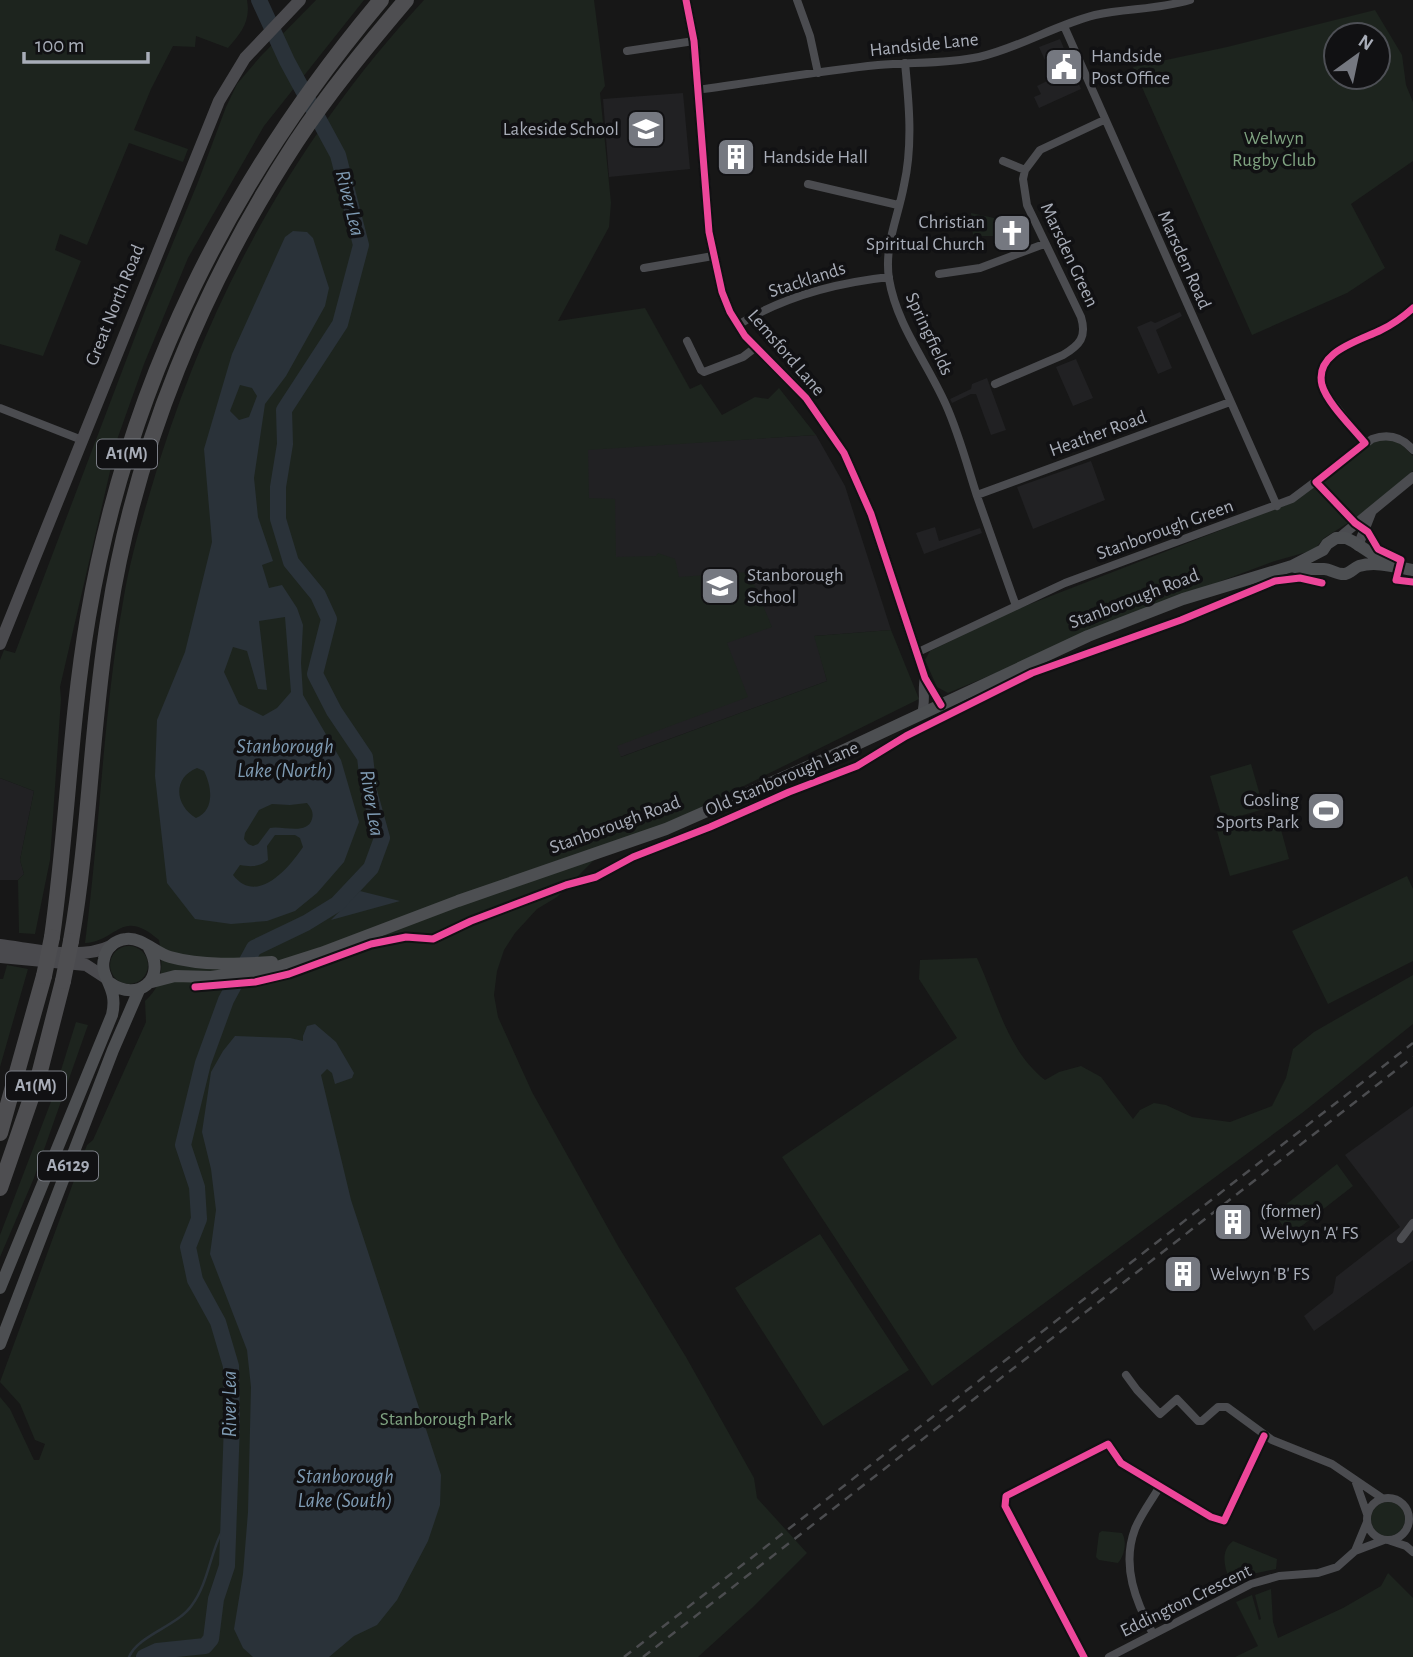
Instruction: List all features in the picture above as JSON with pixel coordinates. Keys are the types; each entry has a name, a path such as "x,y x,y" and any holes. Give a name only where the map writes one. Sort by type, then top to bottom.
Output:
{"highway":[{"name":"A1(M)","path":"0,1133 44,976 52,937 82,661 97,570 111,508 144,402 181,312 225,222 286,122 381,0"},
{"name":"A1(M)","path":"0,1188 39,1075 63,981 81,881 102,662 122,549 137,489 177,371 234,248 301,136 332,92 406,0"}],"main road":[{"name":"Great North Road","path":"0,644 215,110 229,82 262,38 300,0"},
{"name":"Stanborough Road","path":"257,967 294,961 666,829 823,760 1088,636 1183,599 1292,566 1323,550 1330,541 1340,537 1346,538 1389,565"},
{"path":"1357,566 1360,553 1358,546"},
{"path":"1323,550 1327,569"},
{"name":"Stanborough Road","path":"1292,566 1303,570 1327,569 1340,574 1348,574 1357,566 1389,565 1413,570"},
{"path":"0,945 83,954 98,953 129,939 142,942 154,956 156,968 144,986"},
{"path":"108,980 104,958 111,946"},
{"path":"149,948 172,957 257,967"},
{"path":"0,957 86,965 118,989 128,991 175,976 211,977 257,967"},
{"name":"A6129","path":"0,1288 112,1015 114,999 108,980"},
{"name":"A6129","path":"0,1344 108,1061 144,986"}],"street":[{"name":"Lemsford Lane","path":"686,0 694,41 703,178 713,256 722,292 738,325 755,347 806,398 844,453 871,514 925,678 941,705"},
{"path":"797,0 810,36 818,73"},
{"path":"1118,0 1122,11"},
{"name":"Handside Lane","path":"697,90 818,73 979,57 1090,16 1150,9 1190,0"},
{"name":"Marsden Road","path":"1063,26 1277,506"},
{"path":"627,51 694,41"},
{"name":"Springfields","path":"905,63 909,147 904,187 888,253 889,277 895,306 945,403 1016,606"},
{"path":"1003,161 1025,170 1032,158 1049,144 1104,120"},
{"name":"Marsden Green","path":"995,384 1073,349 1083,338 1085,329 1027,205 1024,191 1025,170"},
{"path":"808,184 898,205"},
{"path":"939,274 980,268 1044,244"},
{"path":"644,268 713,256"},
{"name":"Stacklands","path":"738,325 785,300 824,287 889,277"},
{"path":"1365,443 1326,394 1322,377 1325,364 1335,353 1384,328 1413,308"},
{"path":"687,341 704,372 743,357 755,347"},
{"name":"Heather Road","path":"977,495 1230,402"},
{"path":"0,408 82,440"},
{"name":"Stanborough Green","path":"916,653 1065,583 1292,499 1365,443 1379,436 1402,440 1413,450"},
{"path":"1340,537 1413,477"},
{"path":"1358,546 1371,513"},
{"name":"Lemsford Lane","path":"922,713 925,678"},
{"path":"1401,1240 1413,1223"},
{"path":"1126,1375 1160,1414 1177,1399 1198,1421 1223,1406 1264,1436 1332,1464 1382,1498 1395,1499 1406,1507 1409,1513 1410,1530 1386,1540"},
{"path":"1084,1657 1005,1506 1004,1498 1108,1444 1121,1463 1211,1517 1224,1521 1264,1436"},
{"path":"1355,1480 1373,1534 1406,1546 1413,1552"},
{"path":"1153,1634 1136,1600 1129,1572 1133,1533 1160,1486"},
{"path":"1355,1551 1372,1504 1382,1498"},
{"name":"Eddington Crescent","path":"1109,1657 1251,1584 1279,1576 1327,1571 1347,1560 1355,1551 1386,1540"}],"shaded area":[{"path":"1060,39 1081,89 1039,108 1034,97 1041,94 1037,86 1053,78 1039,47"},
{"name":"Lakeside School","path":"683,93 690,169 609,177 603,99"},
{"path":"1180,312 1182,316 1156,330 1172,368 1158,374 1137,327 1151,321 1155,323"},
{"path":"1076,359 1093,398 1073,406 1056,367"},
{"path":"987,378 1006,430 991,435 976,394 952,403 950,399 971,389 972,384"},
{"name":"Stanborough School","path":"816,435 845,486 891,630 815,636 827,681 585,770 555,451"},
{"path":"1091,461 1105,500 1033,529 1017,487"},
{"path":"935,527 939,541 980,528 982,533 924,554 916,533"},
{"path":"0,778 34,791 20,860 24,874 18,880 0,880"},
{"path":"1413,1106 1413,1260 1314,1331 1304,1316 1333,1293 1336,1277 1400,1227 1345,1155"}],"green space":[{"path":"0,0 247,0 248,7 241,32 228,48 196,36 195,47 173,46 151,89 134,130 188,149 183,162 129,143 87,245 60,234 55,250 81,261 43,356 0,344"},
{"path":"316,0 364,0 264,126 188,258 144,364 118,437 60,687 50,860 35,934 19,933 18,880 24,874 20,860 34,791 0,778 0,660 4,650 15,653 146,308 237,84"},
{"name":"Stanborough Park","path":"424,0 594,0 605,86 600,93 611,203 609,227 558,321 645,308 690,389 701,384 722,415 755,397 768,399 779,388 816,435 588,450 589,498 615,499 616,557 656,556 658,553 675,559 679,577 749,572 772,627 727,643 748,697 617,746 621,757 827,681 814,636 891,630 919,699 669,823 610,844 557,897 537,909 515,933 504,950 497,971 494,995 498,1017 532,1092 618,1246 686,1357 754,1478 757,1498 807,1553 698,1657 0,1657 0,1397 10,1409 34,1460 39,1460 45,1444 35,1440 20,1404 0,1382 87,1145 93,1140 146,1022 145,1001 156,988 161,973 159,940 136,926 120,928 96,941 85,943 116,644 135,545 173,421 198,355 226,291 259,228 294,168 334,110 377,54"},
{"name":"Welwyn Rugby Club","path":"1375,10 1382,21 1331,21"},
{"name":"Welwyn Rugby Club","path":"1322,23 1322,91 1392,91 1392,38 1402,55 1406,85 1413,102 1413,161 1351,204 1385,268 1347,293 1252,335 1133,67"},
{"path":"971,213 1008,221 1002,236 973,236"},
{"path":"1388,439 1399,442 1413,456 1413,471 1359,516 1324,538 1314,550 1275,561 1165,602 948,693 937,687 925,660 930,651 1015,610 1296,501 1364,448 1376,441"},
{"path":"1251,764 1264,809 1223,821 1210,776"},
{"path":"1277,815 1289,859 1230,876 1217,831"},
{"path":"1407,876 1413,889 1413,961 1328,1004 1292,931"},
{"path":"129,946 143,951 148,965 143,979 129,984 115,979 110,965 115,951"},
{"path":"977,958 1012,1040 1032,1068 1045,1080 1059,1072 1081,1066 1101,1077 1133,1119 1140,1110 1154,1103 1166,1105 1192,1117 1230,1122 1272,1106 1286,1078 1293,1049 1314,1032 1413,975 1413,1024 1302,1113 932,1386 782,1157 957,1038 919,979 920,960"},
{"path":"7,965 28,969 0,1067 0,979 3,979"},
{"path":"76,1022 88,1025 34,1178 0,1257 0,1235 52,1099"},
{"path":"1337,1164 1353,1186 1290,1235 1274,1214"},
{"path":"820,1234 909,1370 823,1426 735,1288"},
{"path":"1388,1502 1400,1507 1405,1519 1400,1531 1388,1536 1376,1531 1371,1519 1376,1507"},
{"path":"1099,1533 1122,1533 1124,1548 1118,1563 1099,1560 1096,1557"},
{"path":"1233,1541 1277,1559 1276,1569 1231,1583 1225,1566 1225,1555"},
{"path":"1388,1573 1413,1598 1413,1657 1235,1657 1258,1646 1236,1602 1252,1595 1259,1620 1261,1619 1255,1595 1271,1589 1273,1622 1278,1638 1343,1608 1381,1586"}],"water":[{"name":"Stanborough Lake (North)","path":"293,231 307,232 313,238 329,288 325,306 286,376 265,404 254,478 258,517 273,561 262,565 269,588 282,585 297,608 303,625 303,695 341,760 359,822 344,862 317,893 295,911 267,921 231,924 195,919 167,883 155,776 157,720 185,652 212,542 204,449 232,354 285,237","holes":["240,385 252,388 257,396 249,417 239,420 230,411","285,617 291,692 277,708 263,716 239,704 224,672 233,647 247,651 258,689 267,690 259,621","197,768 204,771 209,784 209,804 196,818 180,800 180,785 189,773","307,803 312,810 312,819 300,829 270,828 258,844 248,844 244,839 245,833 259,810 272,804","275,835 295,835 300,838 303,847 290,865 272,880 252,887 242,884 233,875 240,865 255,866 268,860 267,846"]},
{"path":"360,891 400,901 331,920"},
{"name":"Stanborough Lake (South)","path":"315,1024 336,1042 354,1073 352,1078 335,1084 332,1073 327,1069 321,1075 351,1200 441,1475 440,1505 428,1541 397,1600 377,1625 354,1636 329,1657 253,1657 243,1648 234,1629 243,1574 248,1512 251,1387 247,1350 210,1254 216,1210 211,1169 202,1132 211,1072 235,1036 303,1041 307,1026"}],"waterway":[{"name":"River Lea","path":"144,1657 157,1651 205,1646 211,1639 216,1599 227,1566 232,1423 231,1366 218,1322 195,1280 188,1247 199,1219 197,1187 183,1145 203,1063 226,1000 254,948 306,923 337,904 371,868 382,838 369,791 365,757 334,711 315,674 329,619 318,595 291,562 278,519 278,487 285,444 284,410 340,324 361,245 338,155 287,61 259,0"},
{"path":"129,1657 149,1636 178,1619 192,1605 203,1584 218,1539 230,1519"}],"railway":[{"path":"624,1657 1413,1043"},
{"path":"643,1657 1413,1057"}],"cycle path":[{"path":"686,0 694,41 709,232 722,292 730,312 745,336 806,398 844,453 871,514 925,678 941,705"},
{"path":"1413,308 1390,325 1340,349 1325,364 1321,374 1325,392 1365,443 1316,482 1355,523 1368,532 1378,549 1401,560 1396,580 1413,582"},
{"name":"Old Stanborough Lane","path":"195,987 255,982 289,974 371,944 406,937 433,939 471,921 566,885 596,877 633,857 857,766 906,736 1032,673 1181,620 1275,581 1300,578 1322,583"},
{"path":"1084,1657 1005,1506 1006,1496 1108,1444 1121,1463 1211,1517 1224,1521 1264,1436"}],"place":[{"name":"Handside Post Office","path":"1064,67"},
{"name":"Lakeside School","path":"646,129"},
{"name":"Handside Hall","path":"736,157"},
{"name":"Christian Spiritual Church","path":"1012,233"},
{"name":"Stanborough School","path":"720,586"},
{"name":"Gosling Sports Park","path":"1326,811"},
{"name":"(former) Welwyn 'A' FS","path":"1233,1222"},
{"name":"Welwyn 'B' FS","path":"1183,1274"}]}
